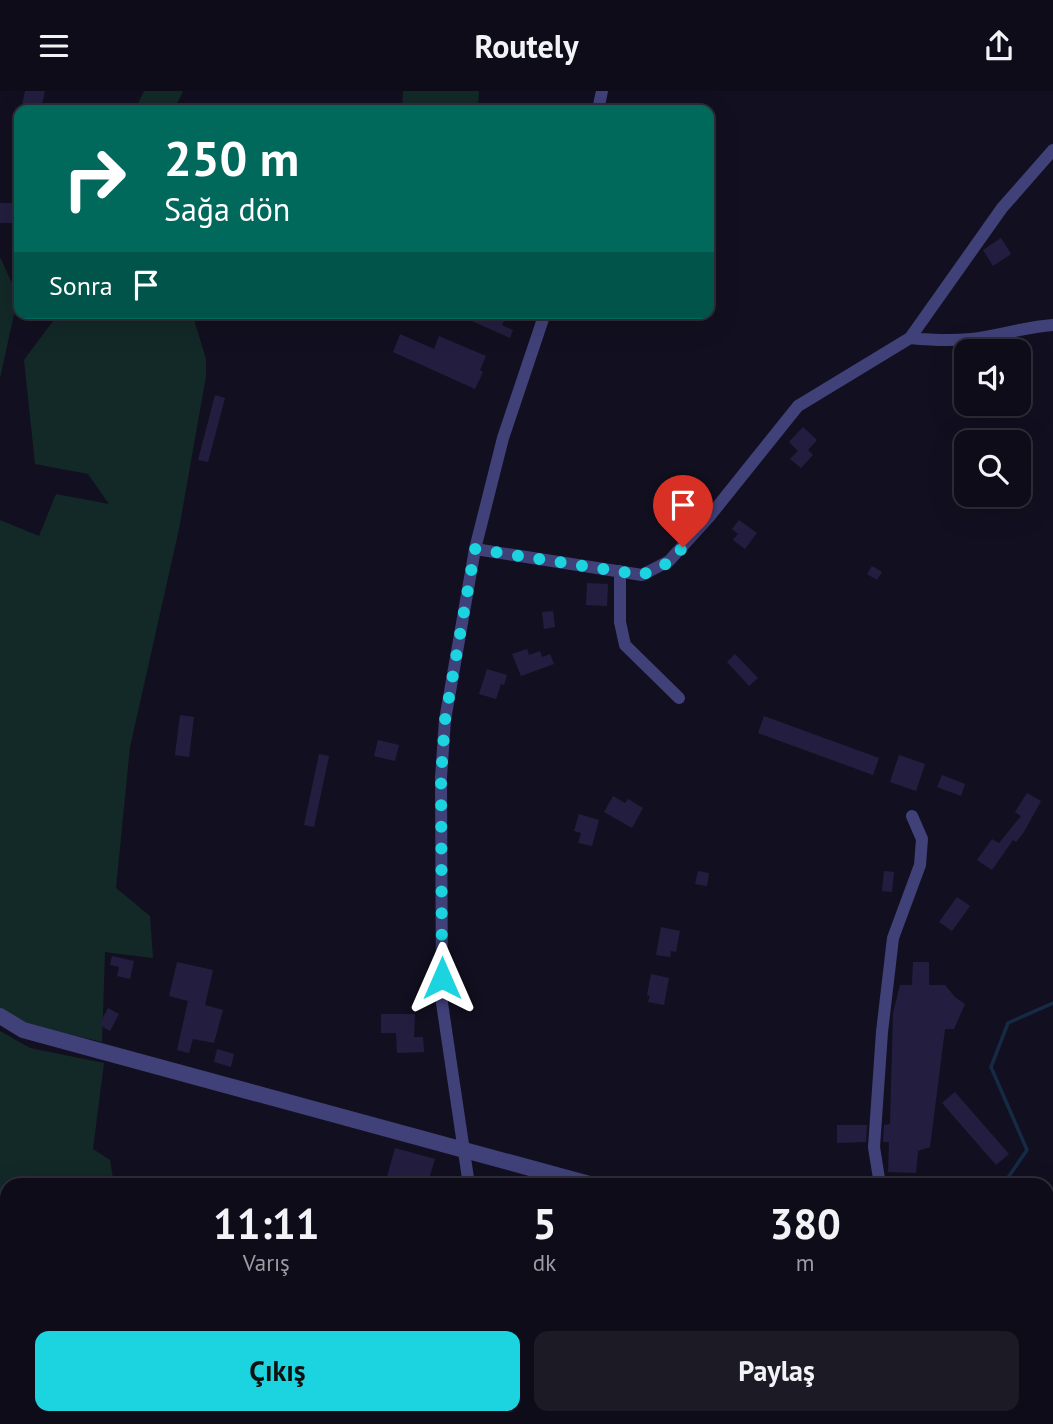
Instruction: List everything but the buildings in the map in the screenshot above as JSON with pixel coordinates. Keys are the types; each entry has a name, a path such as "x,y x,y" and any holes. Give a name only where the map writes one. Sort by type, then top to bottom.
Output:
{"street":[{"path":"475,549 642,575 670,562 798,406 910,338 1002,208 1053,150"},
{"path":"468,1178 442,1003 441,777 445,720 475,549 503,438 543,319"},
{"path":"910,338 973,339 1027,327 1053,325"},
{"path":"620,571 620,622 625,645 679,698"},
{"path":"879,1178 874,1147 882,1031 893,938 920,865 922,839 912,816"},
{"path":"0,1016 23,1030 568,1178"}],"green space":[{"path":"144,91 183,91 176,105 137,105"},
{"path":"403,91 479,91 478,105 402,105"},
{"path":"0,257 14,287 14,314 0,378"},
{"path":"55,319 194,319 206,359 206,376 179,529 130,747 116,888 150,916 153,958 105,952 102,1042 18,1022 0,1010 0,520 39,536 56,494 109,504 88,474 35,464 24,360"},
{"path":"0,1031 30,1048 104,1063 93,1149 110,1160 113,1178 0,1178"}],"waterway":[{"path":"1008,1178 1027,1150 991,1067 1008,1023 1053,1003"}],"route":[{"path":"442,978 441,777 445,720 475,549 642,575 670,562 683,547"}]}
